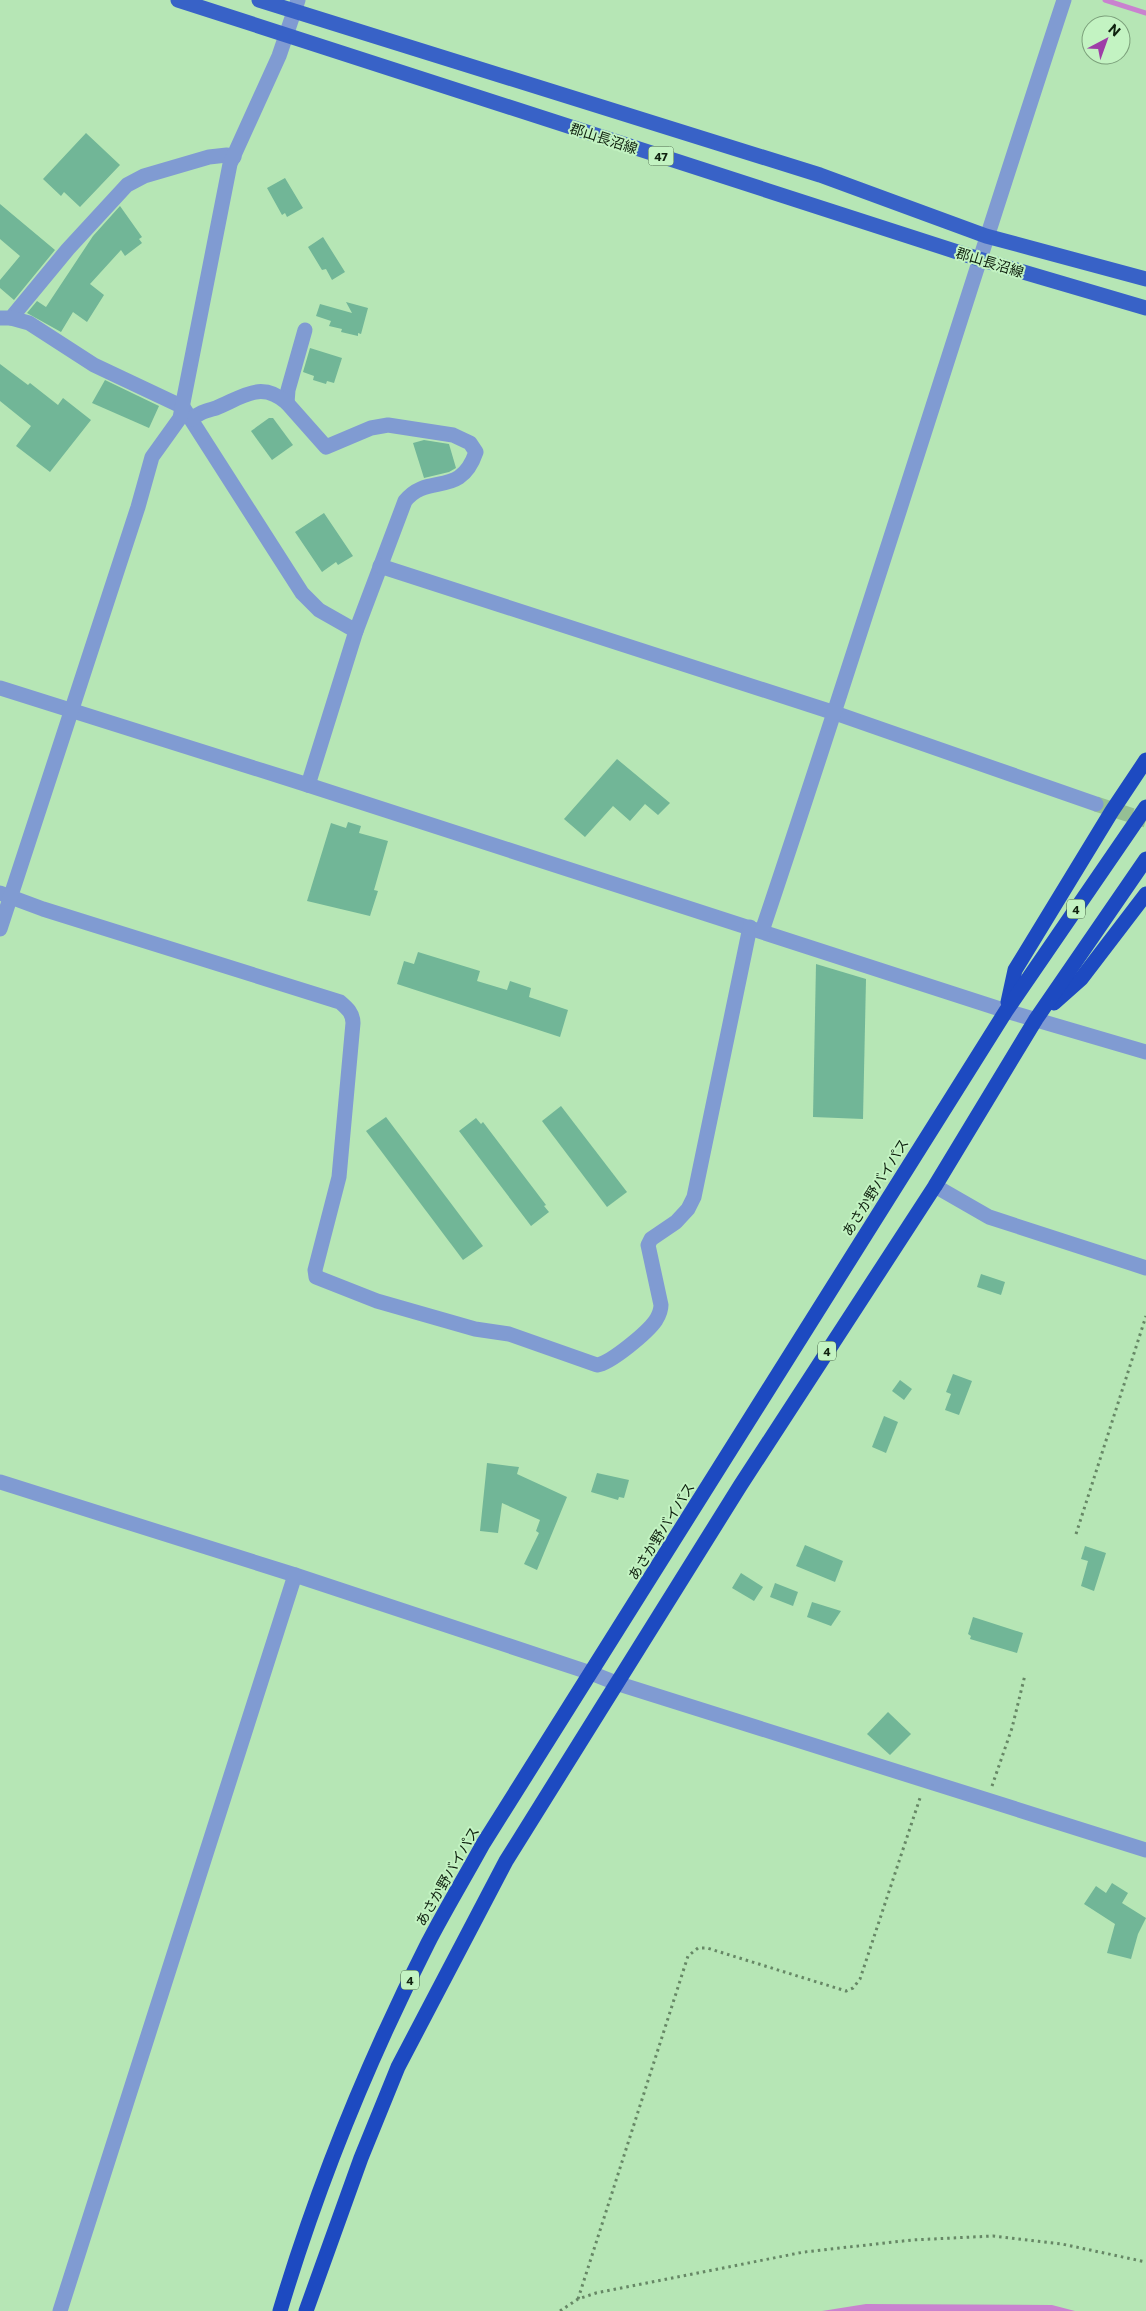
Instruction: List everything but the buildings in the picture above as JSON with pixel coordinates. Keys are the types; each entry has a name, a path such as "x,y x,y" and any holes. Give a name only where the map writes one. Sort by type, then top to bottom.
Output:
{"highway":[{"path":"1006,1011 1015,970 1112,811 1146,760"},
{"name":"あさか野バイパス","path":"280,2311 338,2140 375,2053 428,1943 483,1844 904,1170 1006,1011 1146,808"},
{"name":"4","path":"306,2311 361,2158 398,2067 506,1861 745,1478 936,1186 1036,1019 1146,859"},
{"name":"4","path":"1036,1019 1081,979 1146,894"}],"main road":[{"name":"郡山長沼線","path":"178,0 979,259 1146,308"},
{"name":"郡山長沼線","path":"259,0 296,6 820,175 986,236 1146,279"}],"street":[{"path":"5,895 43,909 340,1002 346,1007 353,1017 353,1023 339,1176 315,1270 316,1278 376,1301 476,1329 509,1334 598,1365 607,1361 647,1330 660,1313 661,1305 648,1245 652,1239 685,1213 695,1193 756,929 835,713 986,236 1064,0"},
{"path":"187,413 221,206 234,157 287,35 296,6"},
{"path":"234,157 227,155 209,157 144,176 127,185 5,318 28,324 94,365 187,413 302,592 320,610 356,631"},
{"path":"288,403 288,390 306,330"},
{"path":"0,929 5,895 71,710 138,508 152,457 180,418 187,413 199,412 253,392 272,394 288,403 326,447 371,428 388,425 463,438 475,447 476,452 472,463 464,475 457,480 419,490 405,502 356,631 308,785"},
{"path":"380,566 835,713 1096,804"},
{"path":"0,688 308,785 1006,1011 1146,1052"},
{"path":"936,1186 989,1217 1146,1268"},
{"path":"0,1482 295,1575 591,1673 616,1683 1146,1850"},
{"path":"60,2311 295,1575"}],"path":[{"path":"1076,1534 1146,1316"},
{"path":"988,1801 1012,1728 1025,1675"},
{"path":"578,2299 688,1956 698,1948 707,1948 846,1991 853,1988 860,1979 926,1780"},
{"path":"560,2311 578,2299 596,2293 804,2252 912,2240 993,2236 1062,2244 1146,2262"}],"shaded area":[{"path":"866,2304 1052,2305 1075,2311 822,2311"}],"waterway":[{"path":"1105,0 1146,13"}],"tunnel":[{"path":"1096,804 1146,820"}]}
